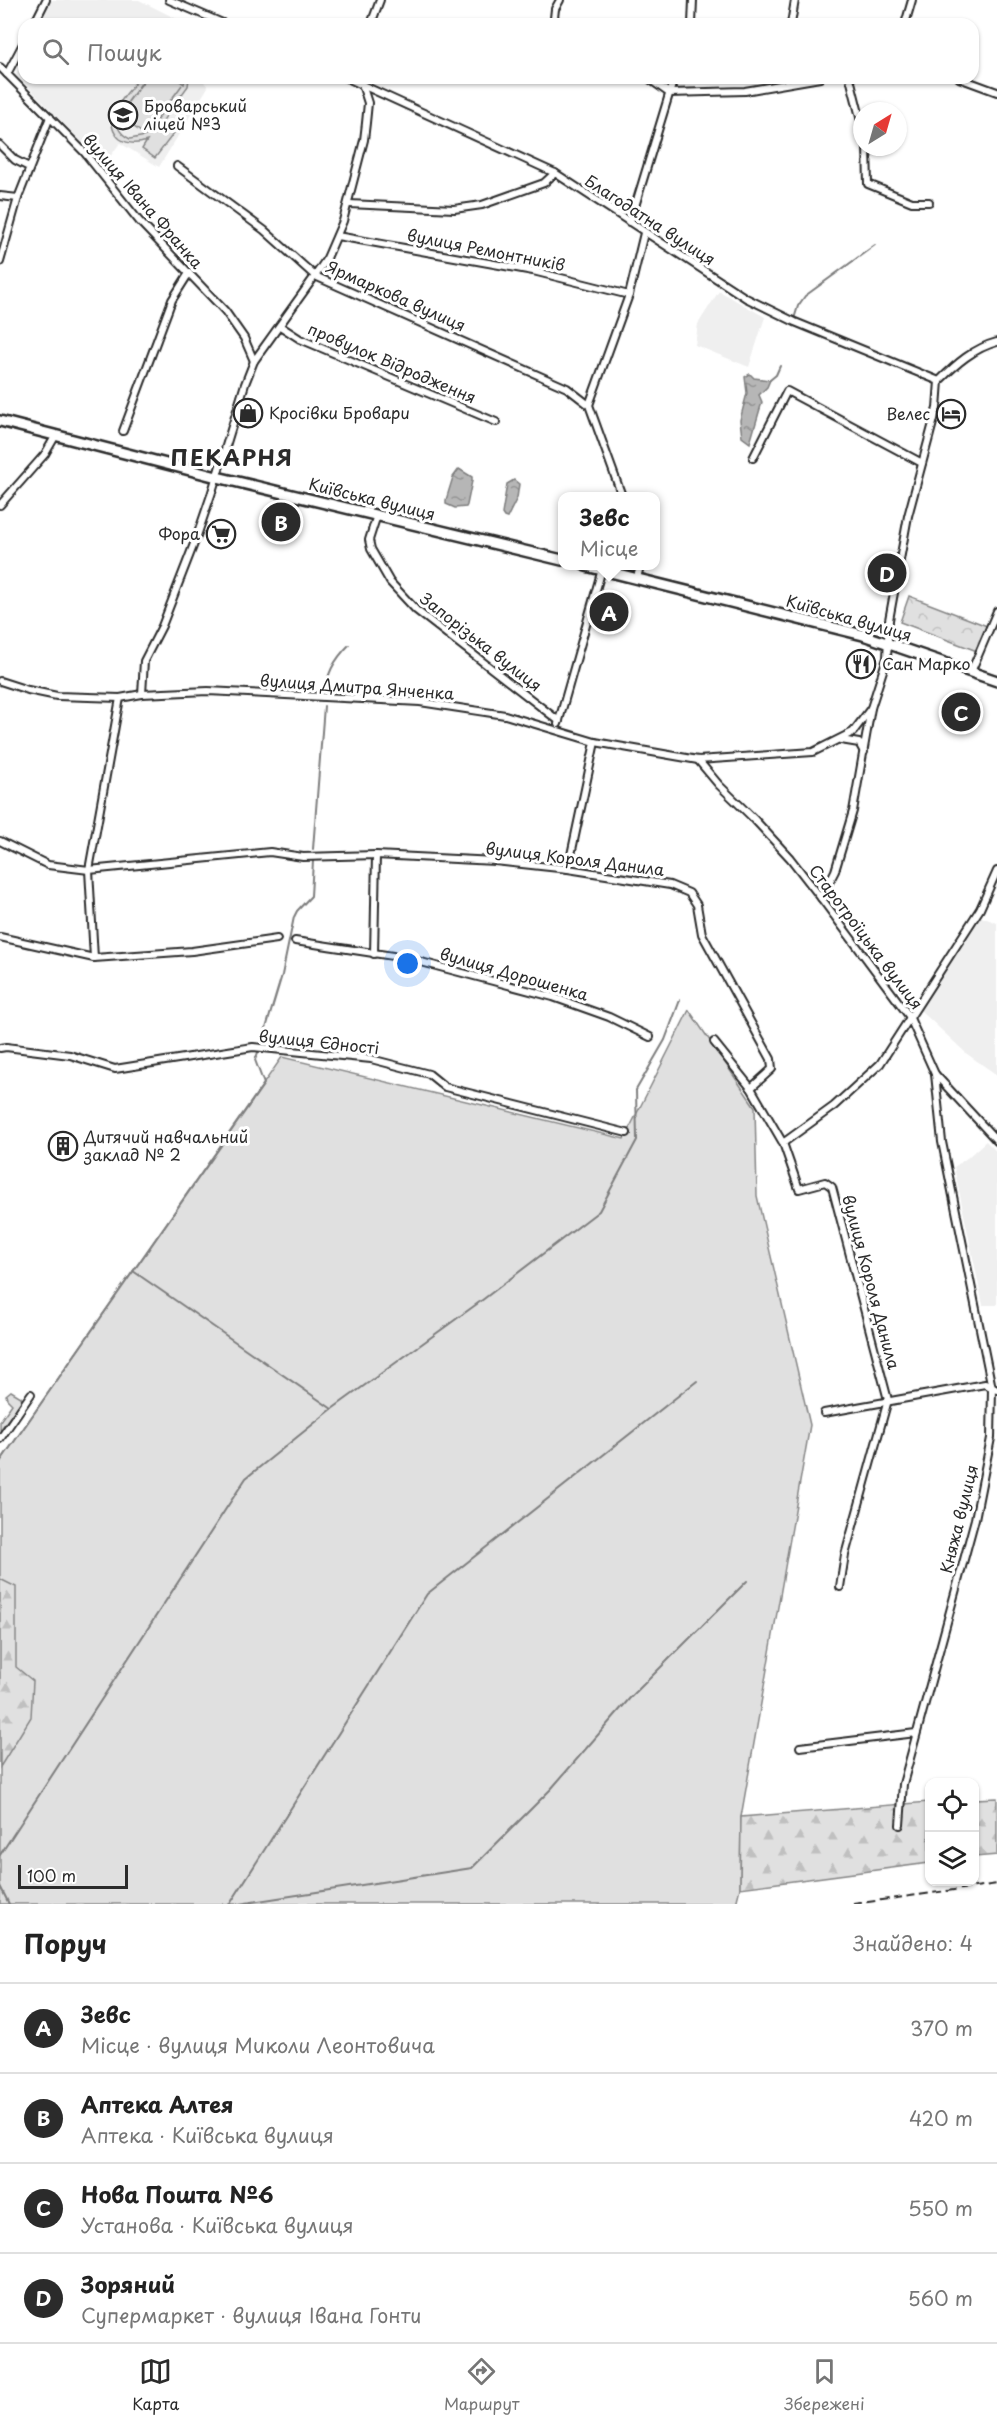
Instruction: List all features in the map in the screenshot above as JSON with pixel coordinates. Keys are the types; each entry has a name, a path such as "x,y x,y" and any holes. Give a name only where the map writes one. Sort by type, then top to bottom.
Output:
{"main road":[{"name":"Київська вулиця","path":"0,421 217,477 558,559"},
{"name":"Київська вулиця","path":"602,570 888,642 997,681"}],"street":[{"path":"37,18 46,0"},
{"path":"169,0 211,18"},
{"path":"373,18 380,0"},
{"path":"554,18 555,9 560,0"},
{"path":"692,18 693,0"},
{"path":"792,18 795,0"},
{"path":"907,18 912,0"},
{"path":"7,74 18,53"},
{"name":"вулиця Івана Франка","path":"0,67 84,152 139,221 225,311 244,338 254,361"},
{"name":"Благодатна вулиця","path":"358,84 555,173 726,285 767,309 939,381"},
{"path":"656,84 669,93 739,92 790,84"},
{"path":"629,222 672,84"},
{"path":"852,84 856,102"},
{"path":"975,84 997,92"},
{"path":"142,694 144,661 162,626 197,536 254,361 315,276 337,236 349,204 366,123 368,103 362,86"},
{"path":"0,262 18,198 50,117"},
{"path":"0,145 15,160 29,167"},
{"path":"867,156 868,184 913,203 928,202"},
{"name":"Ярмаркова вулиця","path":"177,166 264,230 315,276 567,388 589,405"},
{"path":"349,204 454,209 473,206 544,183 555,173"},
{"path":"0,196 18,198"},
{"path":"621,492 589,405 629,295 644,232"},
{"name":"вулиця Ремонтників","path":"337,236 533,271 629,295"},
{"path":"123,431 172,300 189,273"},
{"name":"провулок Відродження","path":"280,326 300,339 496,422"},
{"path":"821,898 835,871 853,811 871,708 887,658 889,620 908,516 937,408 939,381 984,345 997,342"},
{"path":"753,458 787,391 922,463"},
{"path":"0,505 45,454 56,435"},
{"name":"Запорізька вулиця","path":"376,515 369,540 371,549 390,582 416,610 559,721"},
{"path":"556,730 602,570"},
{"path":"637,578 639,570"},
{"path":"971,672 997,611"},
{"name":"вулиця Дмитра Янченка","path":"0,681 57,696 120,698 142,694 208,691 420,702 505,715 595,742 698,760 813,752 853,732 871,708"},
{"path":"94,958 89,870 120,698"},
{"path":"839,740 855,740 864,752"},
{"path":"568,869 595,742"},
{"name":"Старотроїцька вулиця","path":"698,760 719,785 790,858 909,1016 935,1074 997,1141"},
{"name":"вулиця Короля Данила","path":"0,840 48,865 89,870 270,852 303,857 376,855 495,861 568,869 670,885 689,893 697,905 702,934 771,1059 772,1069 751,1088 783,1143 799,1189 825,1182 832,1187 888,1400 846,1555 840,1587"},
{"path":"374,954 376,855"},
{"path":"783,1143 834,1106 880,1064 980,909 997,871"},
{"path":"0,937 94,958 192,951 277,939"},
{"name":"вулиця Дорошенка","path":"295,941 406,958 553,997 609,1017 650,1037"},
{"path":"714,1042 751,1088"},
{"name":"вулиця Єдності","path":"0,1048 70,1055 115,1069 253,1047 371,1059 429,1074 445,1087 627,1133"},
{"name":"Княжа вулиця","path":"900,1825 903,1784 975,1519 994,1439 994,1389 942,1142 935,1074"},
{"path":"824,1413 985,1384 994,1389"},
{"path":"0,1439 31,1394"},
{"path":"800,1747 916,1733"}],"shaded area":[{"path":"52,0 139,0 175,18 43,18"},
{"name":"Броварський ліцей №3","path":"26,84 206,84 208,87 159,167 120,143 104,165"},
{"path":"719,291 765,317 749,367 695,345 698,324"},
{"path":"979,916 997,923 997,1075 967,1054 919,1009"},
{"path":"986,1141 997,1152 997,1305 983,1305 954,1167"}],"green space":[{"path":"134,84 141,84 119,114 142,84 188,84 161,123 174,133 155,158 142,149 147,141 130,143 120,139 114,132 113,116 122,99","holes":["182,85 145,136 130,139 119,129 118,115 145,135"]},
{"path":"909,596 987,626 977,651 900,622"},
{"path":"689,1010 755,1107 757,1196 810,1425 741,1817 740,1888 736,1904 0,1904 0,1462 282,1057 624,1139"},
{"path":"11,1391 21,1397 22,1401 0,1430 0,1421 12,1404 6,1395"},
{"path":"0,1579 16,1587 16,1667 33,1681 31,1717 0,1767"},
{"path":"997,1798 997,1855 979,1857 979,1799"},
{"path":"925,1802 925,1864 740,1888 741,1817"}],"water":[{"path":"750,374 754,378 770,380 759,395 762,402 750,443 742,437 740,420 747,393 745,377"},
{"path":"459,469 472,477 472,481 466,507 455,508 446,504 446,500 453,477"},
{"path":"514,480 519,484 517,498 507,518 502,514 507,484"}],"waterway":[{"path":"794,319 798,306 805,296 875,245"},
{"path":"770,380 776,375 780,366"},
{"path":"326,692 333,666 349,645"},
{"path":"313,849 324,706"},
{"path":"261,1045 282,975 294,917 311,896 313,861"},
{"path":"0,1855 246,1478 332,1409 481,1301 599,1211 637,1140 636,1090 665,1040 680,1000"},
{"path":"0,1462 264,1084 255,1060 259,1050"},
{"path":"133,1271 332,1409"},
{"path":"230,1904 427,1594 697,1381"},
{"path":"239,1904 472,1868 551,1789 630,1698 747,1581"},
{"path":"0,1886 9,1904"}],"railway":[{"path":"853,1904 997,1884"}],"place":[{"name":"Броварський ліцей №3","path":"123,115"},
{"name":"Кросівки Бровари","path":"248,413"},
{"name":"Велес","path":"951,414"},
{"name":"Аптека Алтея","path":"281,522"},
{"name":"Фора","path":"221,534"},
{"name":"Зоряний","path":"887,573"},
{"name":"Зевс","path":"609,612"},
{"name":"Сан Марко","path":"861,664"},
{"name":"Нова Пошта №6","path":"961,712"},
{"name":"Дитячий навчальний заклад № 2","path":"63,1146"}],"district":[{"name":"ПЕКАРНЯ","path":"232,458"}]}
